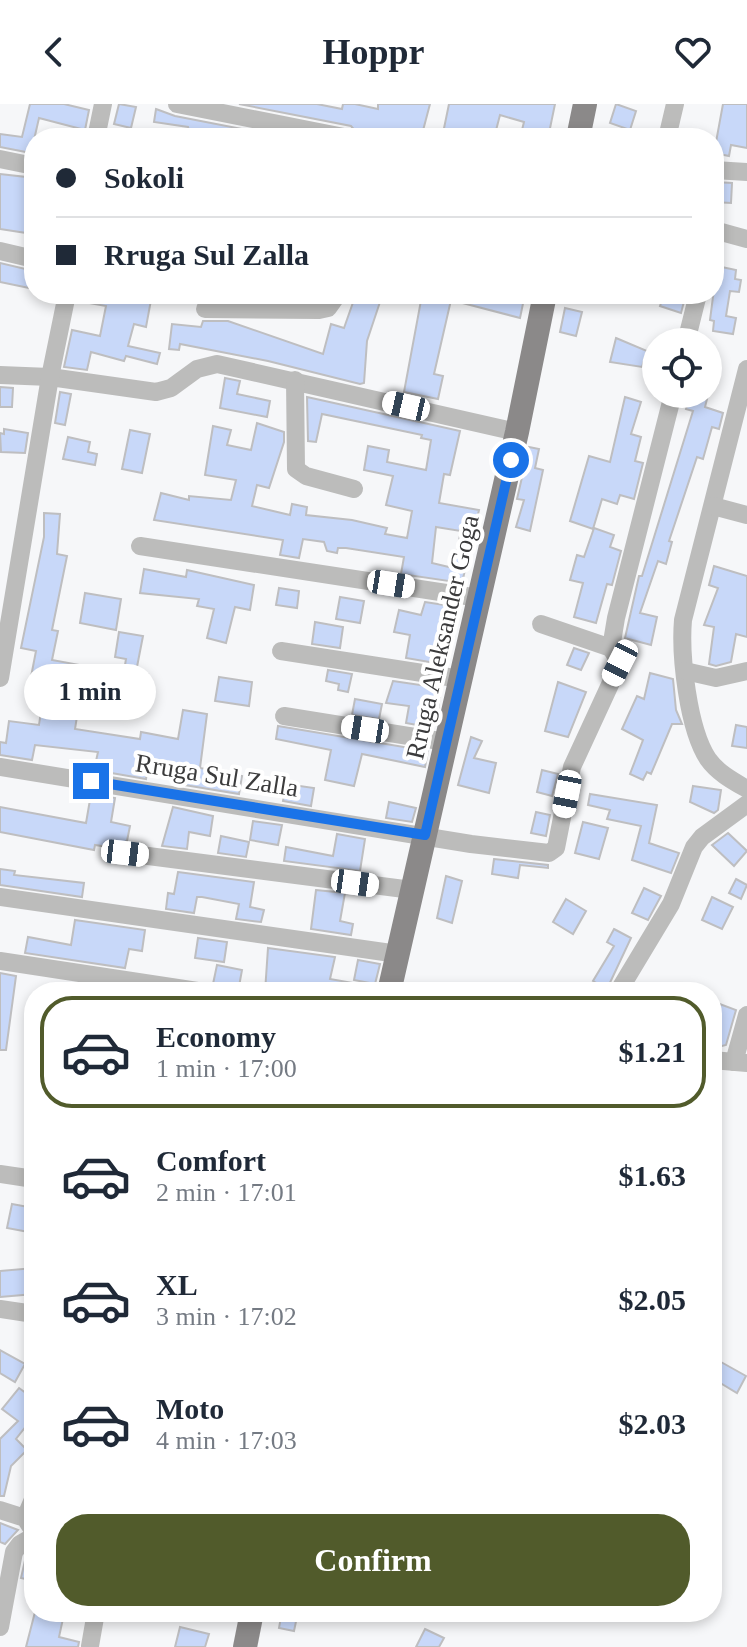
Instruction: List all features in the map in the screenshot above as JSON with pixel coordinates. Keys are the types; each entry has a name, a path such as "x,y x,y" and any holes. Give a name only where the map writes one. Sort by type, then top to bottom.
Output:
{"main road":[{"path":"580,128 585,104"},
{"name":"Rruga Aleksander Goga","path":"391,982 517,432 543,304"},
{"path":"245,1647 250,1622"}],"street":[{"path":"98,128 103,104"},
{"path":"177,104 270,128"},
{"path":"669,128 675,104"},
{"path":"0,159 24,164"},
{"path":"724,171 747,172"},
{"path":"724,233 747,239"},
{"path":"0,251 24,257"},
{"path":"0,678 65,304"},
{"path":"205,309 319,310 331,304"},
{"path":"690,328 696,304"},
{"path":"0,375 50,377 156,392 171,388 197,369 217,364 517,432"},
{"path":"747,369 683,620 681,648 697,734 707,758 723,775 747,789"},
{"path":"295,380 296,469 306,476 354,489"},
{"path":"541,624 611,648 670,408"},
{"path":"713,506 747,515"},
{"path":"140,546 479,598"},
{"name":"Rruga Sul Zalla","path":"0,767 543,854 556,848 572,767 620,663 611,648"},
{"path":"281,651 461,679"},
{"path":"685,671 716,678 747,671"},
{"path":"284,716 446,742"},
{"path":"624,982 671,904 694,847 702,837 747,804"},
{"path":"125,853 412,890"},
{"path":"0,897 398,954"},
{"path":"0,961 138,982"},
{"path":"740,1062 747,1015"},
{"path":"0,1174 24,1178"},
{"path":"0,1309 24,1313"},
{"path":"0,1510 24,1525"},
{"path":"0,1627 14,1552 24,1539"},
{"path":"90,1646 94,1622"}],"building":[{"path":"30,104 64,104 89,110 85,128 39,118 37,128 24,128"},
{"path":"119,104 136,107 131,128 114,124"},
{"path":"239,104 317,104 342,109 343,104 355,104 378,109 378,104 430,104 424,128 351,126"},
{"path":"449,104 555,104 550,128 522,128 524,122 500,115 497,128 444,128"},
{"path":"616,104 636,111 631,128 610,123"},
{"path":"723,104 747,104 747,148 731,145 729,156 724,155 724,128 719,128"},
{"path":"156,109 175,116 237,128 188,128 154,122"},
{"path":"24,129 24,152 0,147 0,134 22,137"},
{"path":"0,174 24,177 24,233 0,229"},
{"path":"724,183 732,183 731,203 724,203"},
{"path":"0,263 24,269 24,287 0,282"},
{"path":"724,267 736,270 735,279 741,280 739,292 730,291 726,316 736,318 733,334 722,332 722,328 713,328 714,321 710,320 712,304 724,304"},
{"path":"95,304 150,304 146,327 134,324 128,346 160,353 157,364 126,356 124,361 91,352 87,370 64,367 72,330 100,336 106,306"},
{"path":"352,304 379,304 367,341 364,383 180,344 179,350 169,349 172,324 201,327 203,321 228,321 323,354 331,324 344,328"},
{"path":"420,304 450,304 434,374 443,376 438,399 404,392"},
{"path":"466,304 523,304 520,318"},
{"path":"661,304 683,304 681,313"},
{"path":"565,308 582,312 576,336 560,332"},
{"path":"616,338 642,349 642,367 610,362"},
{"path":"225,378 240,381 237,394 270,401 267,417 220,408"},
{"path":"0,387 13,388 12,407 0,407"},
{"path":"60,392 71,394 65,425 55,423"},
{"path":"307,397 460,431 450,475 444,474 439,503 479,510 462,583 401,574 404,557 346,548 338,548 337,553 327,551 324,542 303,539 299,558 280,555 283,540 154,520 161,493 189,500 189,496 231,500 236,480 205,475 213,426 231,430 227,445 251,450 257,423 284,432 284,442 269,488 257,485 252,506 290,515 292,504 307,507 306,515 352,520 387,528 385,534 407,538 412,511 386,505 393,476 364,470 368,446 389,450 387,462 426,470 431,440 421,438 422,435 322,414 316,442 308,441","holes":["436,527 461,531 453,568 432,563"]},
{"path":"625,397 641,402 631,434 641,437 635,461 643,463 634,499 620,495 617,504 602,499 593,529 570,521 589,456 610,462"},
{"path":"708,408 723,413 719,429 712,427 703,459 697,457 669,541 672,542 666,564 658,561 640,613 657,617 651,645 625,638 639,576 642,576 693,411 686,409"},
{"path":"4,429 28,433 25,453 1,452 0,433 4,434"},
{"path":"130,430 150,434 142,473 122,469"},
{"path":"68,437 90,442 88,452 97,454 95,465 63,459"},
{"path":"529,447 539,449 535,468 543,470 530,531 516,527 524,500 517,499"},
{"path":"44,513 60,514 57,554 67,556 52,630 58,631 52,660 85,666 75,729 140,739 141,732 178,739 183,710 207,714 200,768 242,776 239,794 172,783 176,764 149,759 146,779 94,770 98,752 35,745 32,760 0,755 0,742 6,743 9,721 39,725 45,684 30,682 36,651 21,648 44,537"},
{"path":"594,528 614,535 610,547 621,551 612,585 607,584 596,623 574,617 583,583 570,580 577,555 584,557"},
{"path":"714,566 747,576 747,637 736,634 731,662 716,666 709,664 714,627 704,625 718,588 709,585"},
{"path":"144,569 186,577 187,570 254,585 250,610 235,607 226,643 207,638 214,609 197,606 199,599 140,593"},
{"path":"279,588 299,591 297,608 276,605"},
{"path":"85,593 121,599 116,630 80,623"},
{"path":"340,597 364,601 360,623 336,619"},
{"path":"425,602 451,606 440,646 450,648 447,665 406,658 410,635 394,632 399,610 421,615"},
{"path":"315,622 343,627 340,648 312,644"},
{"path":"119,632 143,636 136,672 148,674 144,699 120,695 126,659 115,657"},
{"path":"574,648 589,653 581,670 567,665"},
{"path":"328,670 352,674 348,692 338,690 339,684 326,681"},
{"path":"650,673 673,679 676,710 682,724 672,724 651,774 647,772 643,780 630,774 643,740 622,729 637,696 644,699"},
{"path":"219,677 252,682 249,706 215,701"},
{"path":"393,681 441,688 438,710 431,709 428,727 406,723 409,706 386,703"},
{"path":"558,682 586,692 568,737 545,731"},
{"path":"355,699 382,704 379,719 352,715"},
{"path":"736,725 747,727 747,748 732,746"},
{"path":"278,726 428,751 425,767 362,754 354,786 325,780 331,750 276,739"},
{"path":"471,737 482,741 474,758 496,763 489,793 458,785"},
{"path":"542,770 558,774 552,796 537,792"},
{"path":"286,784 314,788 311,806 283,801"},
{"path":"693,786 721,790 718,810 714,813 690,802"},
{"path":"91,794 115,798 111,822 130,826 127,841 114,848 95,845 94,850 0,832 0,807 86,823"},
{"path":"590,794 657,805 649,843 679,853 671,873 632,860 641,826 607,819 610,810 588,805"},
{"path":"389,802 416,808 412,822 386,818"},
{"path":"173,807 213,816 210,836 189,832 187,849 162,846"},
{"path":"536,812 550,815 546,836 531,833"},
{"path":"253,821 282,825 278,845 250,840"},
{"path":"583,822 608,828 599,859 575,853"},
{"path":"728,833 747,851 734,866 712,845"},
{"path":"337,834 365,839 360,871 284,861 286,847 333,856"},
{"path":"221,836 249,842 246,857 218,853"},
{"path":"494,859 548,865 548,868 520,865 518,878 492,874"},
{"path":"0,869 15,871 14,875 84,883 82,897 0,885"},
{"path":"178,872 254,882 250,907 264,910 261,922 236,919 239,904 202,897 197,897 194,913 166,909 168,893 174,894"},
{"path":"446,876 462,881 452,923 437,918"},
{"path":"736,879 747,885 741,899 729,893"},
{"path":"644,888 661,896 648,920 632,913"},
{"path":"316,890 345,893 340,921 353,924 351,935 311,929"},
{"path":"712,897 733,907 722,929 702,920"},
{"path":"566,899 586,911 573,934 553,922"},
{"path":"75,920 145,930 142,951 129,949 125,968 25,953 28,937 71,945"},
{"path":"614,929 631,938 610,982 595,982 614,946 607,942"},
{"path":"198,938 227,942 224,962 195,958"},
{"path":"268,948 335,957 330,979 347,982 266,982"},
{"path":"358,960 380,964 376,982 354,980"},
{"path":"217,965 242,970 240,982 213,982"},
{"path":"0,973 16,976 6,1050 0,1050"},
{"path":"722,1005 736,1010 726,1045 722,1046"},
{"path":"12,1204 24,1206 24,1231 7,1228"},
{"path":"24,1269 24,1295 0,1297 0,1271"},
{"path":"0,1350 24,1363 15,1382 0,1373"},
{"path":"722,1363 746,1376 737,1393 722,1384"},
{"path":"19,1388 24,1392 24,1429 16,1439 24,1447 24,1453 11,1466 4,1496 0,1496 0,1439 18,1421 2,1409"},
{"path":"0,1523 18,1530 5,1544 0,1542"},
{"path":"32,1622 62,1622 59,1637 79,1642 78,1647 26,1647"},
{"path":"280,1622 296,1622 294,1631 279,1628"},
{"path":"180,1627 209,1634 205,1647 175,1647"},
{"path":"425,1629 444,1638 439,1647 416,1647"}],"route":[{"path":"91,781 425,835 511,460"}]}
